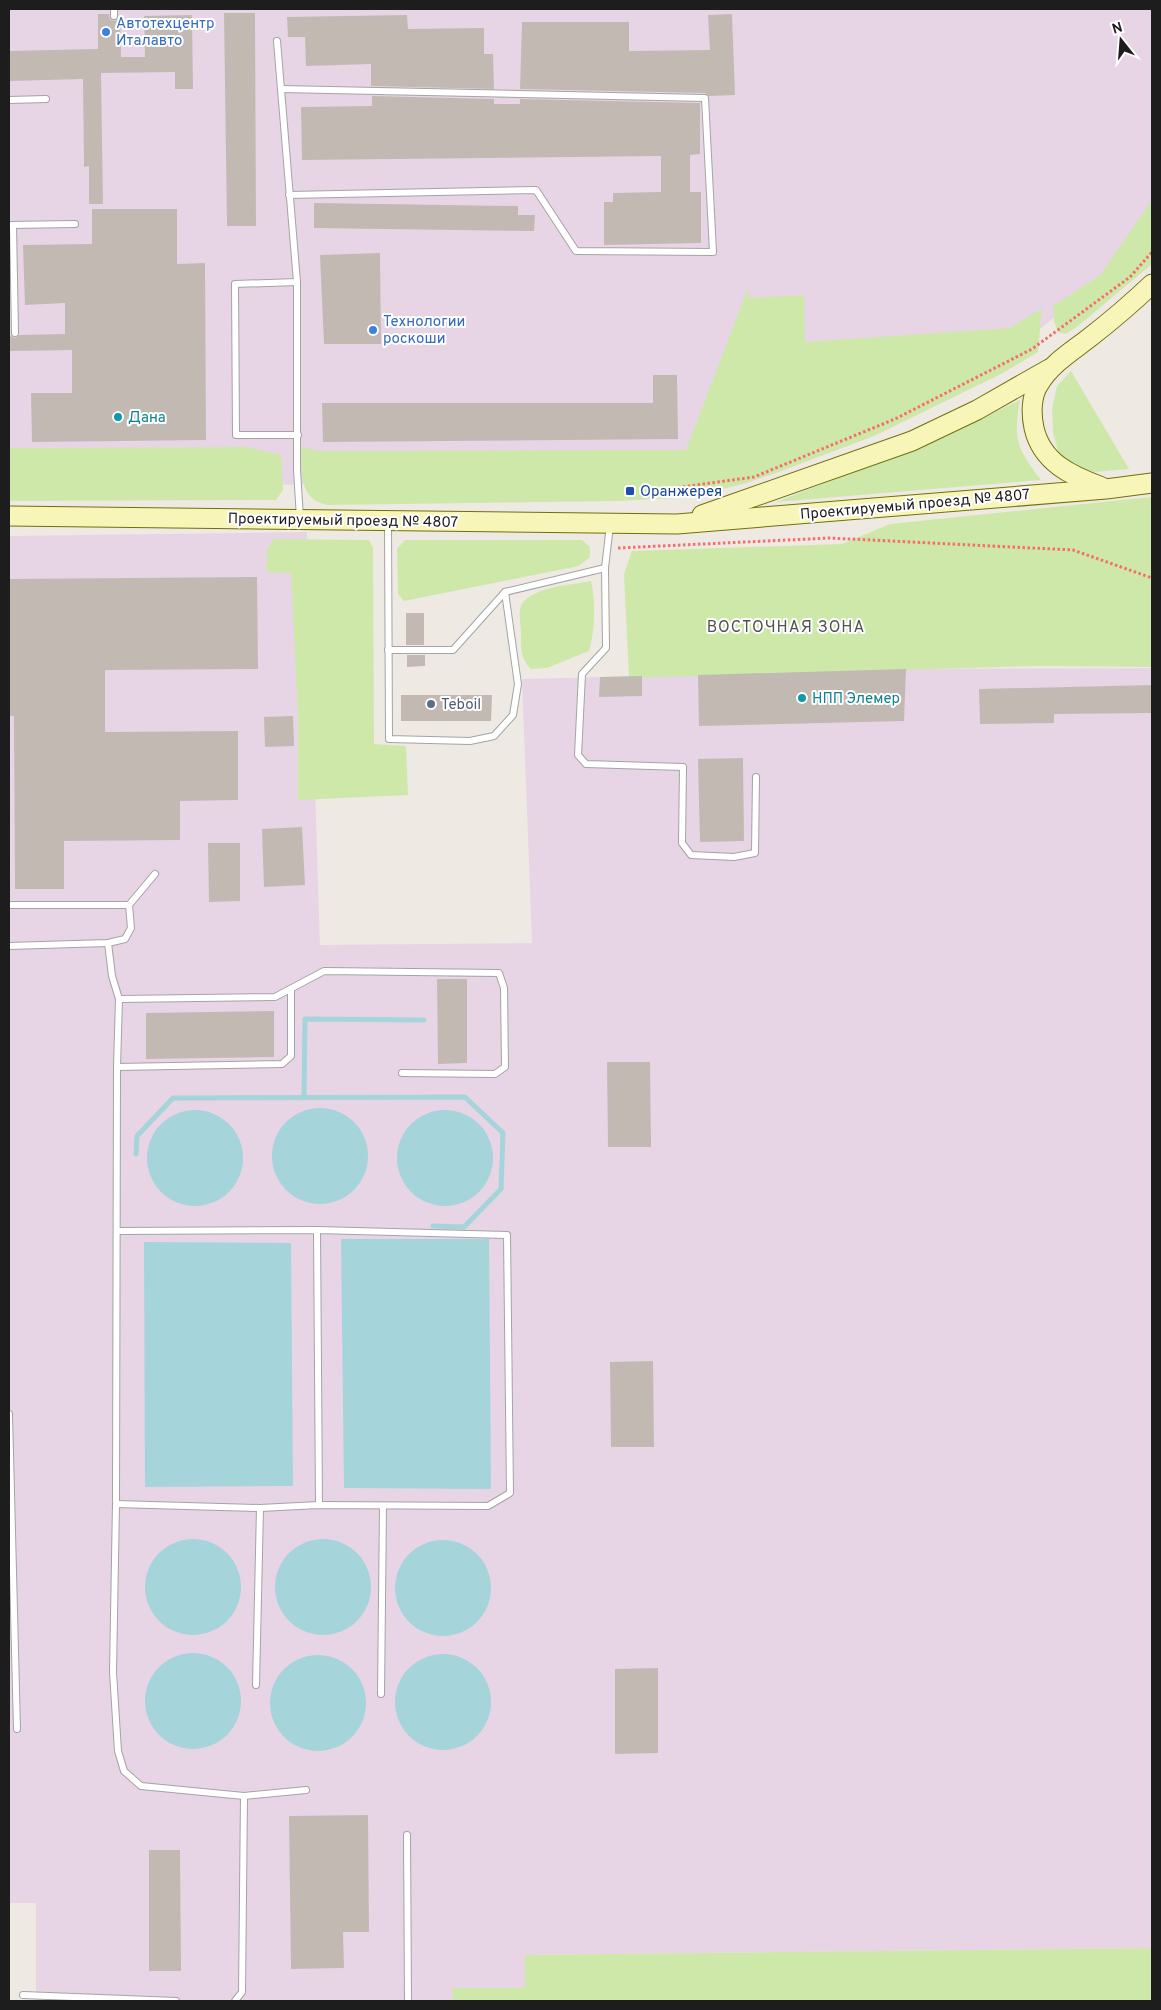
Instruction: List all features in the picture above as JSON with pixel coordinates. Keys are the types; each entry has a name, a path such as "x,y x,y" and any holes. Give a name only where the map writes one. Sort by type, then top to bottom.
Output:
{"main road":[{"path":"1106,489 1068,473 1056,464 1040,447 1033,425 1032,407 1038,385 1049,369 1146,292"},
{"name":"Проектируемый проезд № 4807","path":"677,524 912,441 977,410 1049,369"},
{"name":"Проектируемый проезд № 4807","path":"9,516 677,524 1106,489 1152,483"}],"lane":[{"path":"276,41 297,282 300,520"},
{"path":"281,89 705,98 713,252 576,251 536,190 290,195"},
{"path":"9,100 46,99"},
{"path":"15,333 11,225 75,224"},
{"path":"297,282 235,284 236,435 298,435"},
{"path":"388,520 389,739 470,741 494,736 512,715 518,684 506,592"},
{"path":"610,523 605,568 606,648 582,674 578,755 586,764 683,767 682,843 691,855 734,857 755,853 756,777"},
{"path":"388,650 453,650 506,592 605,568"},
{"path":"9,946 108,943 125,939 131,928 130,905 155,874"},
{"path":"9,905 130,905"},
{"path":"108,943 112,976 119,999 117,1067 116,1504 113,1672 118,1751 124,1771 141,1786 244,1796 306,1790"},
{"path":"119,999 276,997 324,971 499,973 504,988 505,1067 495,1074 402,1073"},
{"path":"117,1067 282,1064 291,1056 291,988"},
{"path":"116,1504 260,1508 319,1505 488,1506 510,1493 507,1235 317,1230 118,1231"},
{"path":"317,1230 319,1505"},
{"path":"9,1414 17,1729"},
{"path":"381,1694 383,1506"},
{"path":"256,1685 260,1508"},
{"path":"235,2001 242,1992 244,1796"},
{"path":"407,1835 408,2001"},
{"path":"23,1995 176,2001"}],"path":[{"path":"653,491 754,477 895,419 1032,349 1130,277 1152,252"},
{"path":"607,549 830,538 1073,550 1152,578"}],"shaded area":[{"path":"9,9 1152,9 1152,238 1013,351 762,443 583,479 9,490"},
{"path":"307,532 320,945 532,943 522,679 906,669 1152,668 1152,1948 526,1955 526,1988 453,1988 453,2001 36,2001 36,1903 9,1903 9,536"}],"green space":[{"path":"1152,200 1152,264 1078,326 1066,334 1058,332 1054,321 1053,306 1100,275"},
{"path":"748,288 749,298 804,295 805,342 1010,328 1042,308 1038,352 1003,373 874,436 743,484 690,497 618,501 327,505 313,499 305,487 302,474 302,447 318,451 686,450"},
{"path":"1071,371 1129,469 1094,472 1069,462 1058,451 1053,432 1052,409 1057,386"},
{"path":"1020,400 1017,425 1019,443 1027,460 1041,480 776,502 942,438"},
{"path":"246,447 281,455 283,490 276,500 9,501 9,448"},
{"path":"1152,497 1152,667 1037,666 629,678 624,574 632,551 842,544 890,524"},
{"path":"274,539 369,540 373,548 374,744 406,746 408,795 298,800 298,717 291,573 267,572 267,550"},
{"path":"405,540 582,540 590,547 590,557 579,566 404,601 398,594 397,549"},
{"path":"591,581 594,598 594,616 593,634 589,651 547,668 531,669 523,657 521,648 520,610 523,602 530,596 550,588"},
{"path":"1152,1948 1152,2001 453,2001 452,1988 525,1988 525,1955"}],"water":[{"path":"320,1108 338,1112 354,1122 364,1138 368,1156 364,1174 354,1190 338,1200 320,1204 302,1200 286,1190 276,1174 272,1156 276,1138 286,1122 302,1112"},
{"path":"195,1110 213,1114 229,1124 239,1140 243,1158 239,1176 229,1192 213,1202 195,1206 177,1202 161,1192 151,1176 147,1158 151,1140 161,1124 177,1114"},
{"path":"445,1110 463,1114 479,1124 489,1140 493,1158 489,1176 479,1192 463,1202 445,1206 427,1202 411,1192 401,1176 397,1158 401,1140 411,1124 427,1114"},
{"path":"341,1239 489,1239 491,1489 344,1488"},
{"path":"144,1242 291,1243 293,1486 145,1487"},
{"path":"193,1539 211,1543 227,1553 237,1569 241,1587 237,1605 227,1621 211,1631 193,1635 175,1631 159,1621 149,1605 145,1587 149,1569 159,1553 175,1543"},
{"path":"323,1539 341,1543 357,1553 367,1569 371,1587 367,1605 357,1621 341,1631 323,1635 305,1631 289,1621 279,1605 275,1587 279,1569 289,1553 305,1543"},
{"path":"443,1540 461,1544 477,1554 487,1570 491,1588 487,1606 477,1622 461,1632 443,1636 425,1632 409,1622 399,1606 395,1588 399,1570 409,1554 425,1544"},
{"path":"193,1653 211,1657 227,1667 237,1683 241,1701 237,1719 227,1735 211,1745 193,1749 175,1745 159,1735 149,1719 145,1701 149,1683 159,1667 175,1657"},
{"path":"443,1654 461,1658 477,1668 487,1684 491,1702 487,1720 477,1736 461,1746 443,1750 425,1746 409,1736 399,1720 395,1702 399,1684 409,1668 425,1658"},
{"path":"318,1655 336,1659 352,1669 362,1685 366,1703 362,1721 352,1737 336,1747 318,1751 300,1747 284,1737 274,1721 270,1703 274,1685 284,1669 300,1659"}],"building":[{"path":"224,13 255,13 256,226 227,226"},
{"path":"98,14 109,14 110,19 114,21 118,19 120,14 121,57 145,57 144,16 192,15 193,89 175,89 175,72 101,73 103,204 89,204 89,166 84,167 83,79 9,81 9,51 98,49"},
{"path":"732,14 735,95 709,96 705,93 520,89 522,22 629,22 629,51 710,50 708,15"},
{"path":"407,15 408,29 484,28 484,54 493,54 494,89 371,86 371,64 306,66 305,37 288,37 287,17"},
{"path":"372,96 494,99 494,104 520,104 520,99 700,103 700,154 690,155 690,192 701,192 701,243 604,245 604,202 613,202 613,193 661,192 661,156 302,160 301,107 372,106"},
{"path":"314,203 518,206 518,215 535,215 534,231 314,228"},
{"path":"92,209 177,209 177,264 205,263 206,440 32,442 31,393 72,393 72,350 9,351 9,335 15,338 20,335 65,334 65,303 25,305 23,245 92,244"},
{"path":"380,253 381,344 324,344 320,255"},
{"path":"653,375 677,375 678,439 323,442 322,403 653,403"},
{"path":"257,577 258,669 105,670 105,732 238,731 238,800 180,801 180,840 64,841 64,889 15,889 14,716 9,716 9,579"},
{"path":"406,613 424,613 424,645 406,645"},
{"path":"407,655 425,655 425,666 407,667"},
{"name":"НПП Элемер","path":"906,669 904,721 699,726 698,675"},
{"path":"642,676 642,696 599,697 600,677"},
{"path":"1152,685 1152,713 1054,714 1054,723 980,724 979,689"},
{"path":"401,695 492,695 491,721 401,721"},
{"path":"293,716 294,746 265,747 264,717"},
{"path":"743,758 744,841 700,842 698,759"},
{"path":"302,827 305,885 264,887 262,829"},
{"path":"208,843 240,843 240,901 209,902"},
{"path":"437,979 467,979 467,1063 438,1064"},
{"path":"274,1011 274,1057 146,1059 146,1013"},
{"path":"607,1062 650,1062 651,1147 608,1147"},
{"path":"653,1361 654,1447 611,1447 610,1362"},
{"path":"658,1668 658,1753 615,1754 615,1669"},
{"path":"368,1815 369,1932 343,1932 344,1968 291,1969 289,1816"},
{"path":"149,1850 180,1850 181,1971 149,1971"}],"waterway":[{"path":"304,1098 305,1019 424,1020"},
{"path":"136,1154 137,1136 173,1098 465,1097 503,1133 501,1189 464,1227 433,1226"}],"place":[{"name":"Автотехцентр Италавто","path":"106,32"},
{"name":"Технологии роскоши","path":"373,330"},
{"name":"Дана","path":"118,417"},
{"name":"Оранжерея","path":"630,491"},
{"name":"НПП Элемер","path":"802,698"},
{"name":"Teboil","path":"431,704"}],"district":[{"name":"ВОСТОЧНАЯ ЗОНА","path":"786,626"}]}
